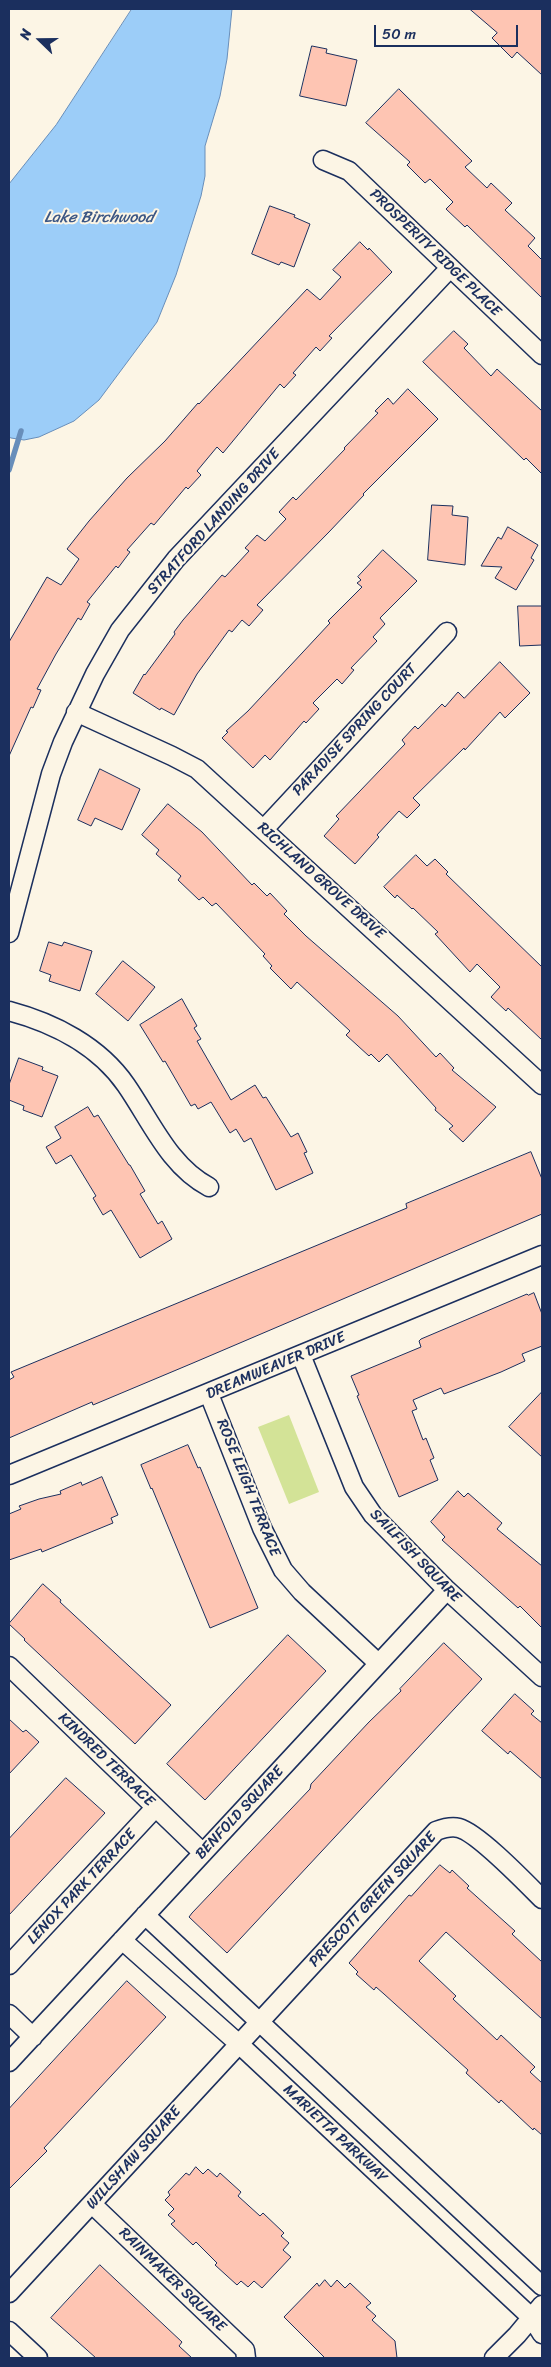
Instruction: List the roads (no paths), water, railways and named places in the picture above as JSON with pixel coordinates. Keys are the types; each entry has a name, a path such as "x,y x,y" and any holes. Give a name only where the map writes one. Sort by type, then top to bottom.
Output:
{"street":[{"name":"PROSPERITY RIDGE PLACE","path":"323,160 349,171 542,354"},
{"name":"STRATFORD LANDING DRIVE","path":"9,933 51,774 76,712 120,630 176,559 450,268"},
{"name":"PARADISE SPRING COURT","path":"264,829 447,632"},
{"name":"RICHLAND GROVE DRIVE","path":"76,712 197,769 542,1086"},
{"path":"9,1011 39,1020 70,1035 99,1056 125,1084 180,1167 193,1179 209,1187"},
{"name":"DREAMWEAVER DRIVE","path":"9,1475 542,1255"},
{"name":"SAILFISH SQUARE","path":"301,1355 354,1487 372,1515 447,1590 542,1677"},
{"name":"ROSE LEIGH TERRACE","path":"209,1394 262,1528 283,1570 302,1592 378,1663"},
{"name":"BENFOLD SQUARE","path":"9,2062 447,1590"},
{"name":"KINDRED TERRACE","path":"9,1666 203,1853"},
{"name":"LENOX PARK TERRACE","path":"9,1965 155,1808"},
{"name":"PRESCOTT GREEN SQUARE","path":"259,2022 436,1830 448,1827 458,1828 474,1836 542,1899"},
{"name":"MARIETTA PARKWAY","path":"145,1915 542,2286"},
{"name":"MARIETTA PARKWAY","path":"122,1940 537,2312 542,2334"},
{"path":"9,2014 32,2037"},
{"name":"WILLSHAW SQUARE","path":"9,2293 259,2022"},
{"name":"RAINMAKER SQUARE","path":"92,2204 245,2350 246,2358"},
{"path":"494,2358 537,2312"},
{"path":"9,2331 38,2358"}],"water":[{"name":"Lake Birchwood","path":"132,9 232,9 227,59 220,96 205,146 205,176 201,196 176,275 157,322 99,400 74,421 39,437 24,440 11,438 9,437 9,184 56,125"}],"waterway":[{"path":"9,470 21,431"}]}
